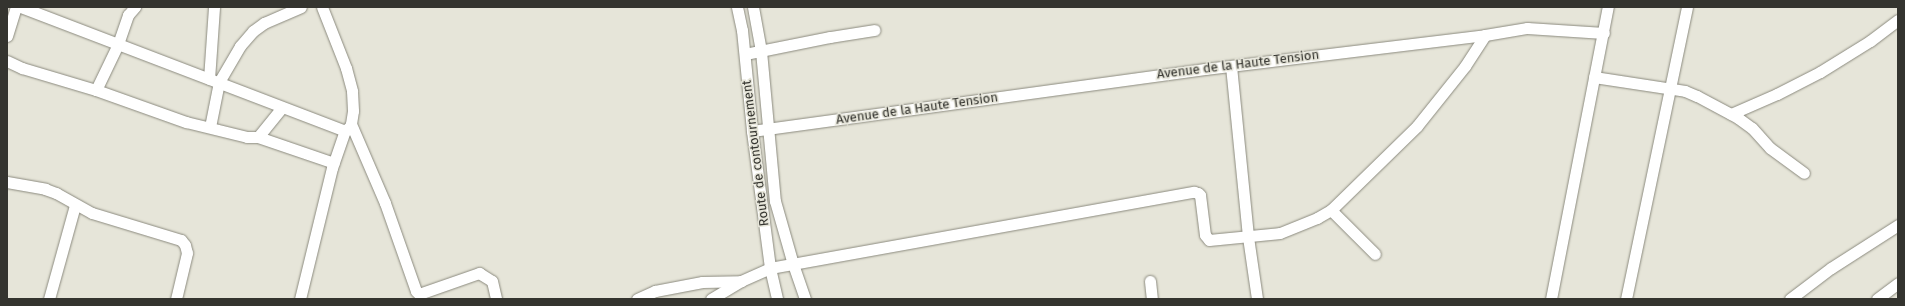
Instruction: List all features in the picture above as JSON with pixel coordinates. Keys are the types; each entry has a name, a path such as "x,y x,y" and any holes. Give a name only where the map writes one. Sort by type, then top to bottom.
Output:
{"street":[{"path":"7,36 16,7"},
{"path":"21,7 214,81 348,128 385,203 416,295 479,273 492,281 496,299"},
{"path":"96,90 118,44 128,15 135,7"},
{"path":"210,127 214,81 214,7"},
{"path":"214,81 253,31 264,22 301,7"},
{"path":"300,299 334,163 354,111 352,91 346,68 322,7"},
{"name":"Route de contournement","path":"737,7 742,30 752,131 770,268 776,299"},
{"path":"753,7 761,51 775,201 793,264 805,299"},
{"path":"1551,299 1608,7"},
{"path":"1626,299 1687,7"},
{"path":"1731,114 1777,94 1820,72 1870,41 1898,20"},
{"name":"Avenue de la Haute Tension","path":"752,131 1231,66 1484,35 1527,28 1604,33"},
{"path":"745,54 874,30"},
{"path":"711,299 741,280 770,268 1194,192 1200,195 1206,239 1248,237 1280,232 1317,218 1331,210 1417,126 1466,66 1484,35"},
{"path":"7,61 22,68 96,90 186,122 247,137 258,137 334,163"},
{"path":"1231,66 1248,237 1258,299"},
{"path":"1594,77 1689,92 1731,114 1752,128 1770,148 1804,173"},
{"path":"258,137 282,106"},
{"path":"7,182 56,193 75,205 92,213 181,240 185,245 186,254 176,299"},
{"path":"48,299 75,205"},
{"path":"1331,210 1375,254"},
{"path":"1790,299 1831,268 1898,225"},
{"path":"637,299 655,291 702,282 741,280"},
{"path":"1150,281 1152,299"},
{"path":"1877,299 1898,283"}]}
